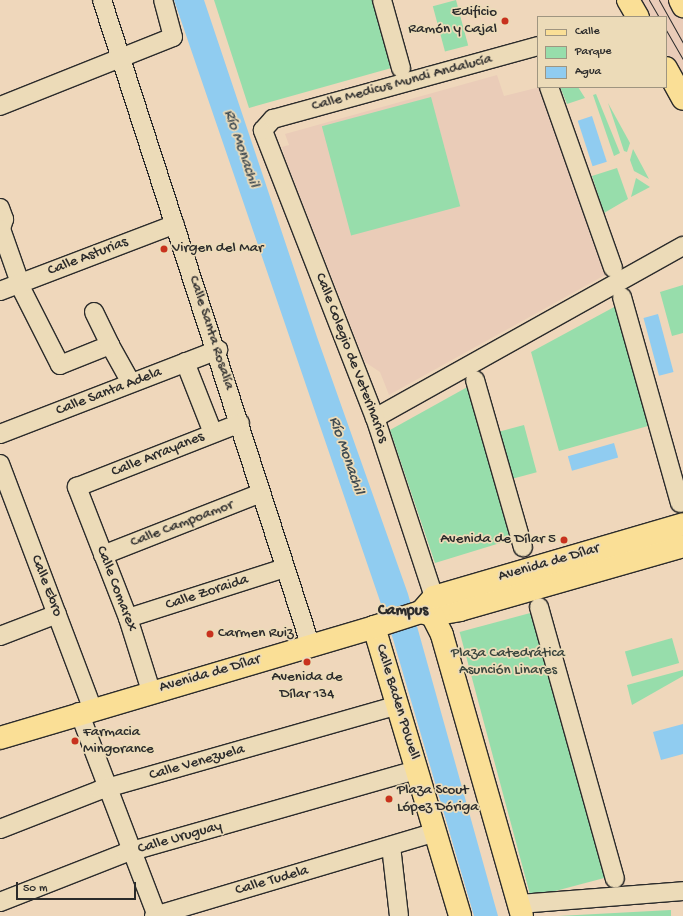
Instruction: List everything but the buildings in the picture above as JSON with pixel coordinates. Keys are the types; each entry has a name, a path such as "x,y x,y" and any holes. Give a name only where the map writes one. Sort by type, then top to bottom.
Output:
{"main road":[{"path":"628,0 637,16"},
{"path":"680,0 683,6"},
{"path":"667,70 683,99"},
{"name":"Avenida de Dílar","path":"0,738 86,710 310,644 378,626 683,524"},
{"name":"Avenida de Dílar","path":"426,609 683,546"},
{"path":"426,609 442,635 521,910"},
{"name":"Calle Baden Powell","path":"378,626 398,705 460,916"}],"street":[{"name":"Calle Santa Rosalía","path":"102,0 118,44 119,60 218,350 261,493 310,644"},
{"path":"0,106 119,60 173,37 163,0"},
{"path":"382,0 403,75"},
{"name":"Calle Medicus Mundi Andalucía","path":"267,122 403,75 537,46"},
{"path":"549,88 613,268"},
{"name":"Calle Colegio de Veterinarios","path":"267,122 263,130 273,160 375,418 426,609"},
{"path":"0,208 4,219 1,229 21,286 60,364 110,345"},
{"name":"Calle Asturias","path":"0,291 21,286 175,224"},
{"path":"375,418 683,246"},
{"path":"622,297 680,503"},
{"path":"94,312 128,378"},
{"name":"Calle Santa Adela","path":"0,434 218,350"},
{"path":"185,362 213,433"},
{"path":"475,380 523,547"},
{"name":"Calle Arrayanes","path":"76,487 240,422"},
{"name":"Calle Ebro","path":"0,464 57,614 109,788 156,916"},
{"name":"Calle Comarex","path":"76,487 128,618 152,691"},
{"name":"Calle Campoamor","path":"103,555 261,493"},
{"name":"Calle Zoraida","path":"128,618 286,568"},
{"path":"539,607 617,887"},
{"path":"0,636 57,614"},
{"name":"Calle Venezuela","path":"0,830 109,788 398,705"},
{"name":"Calle Uruguay","path":"0,902 132,852 417,770"},
{"path":"399,916 391,846 435,832"},
{"name":"Calle Tudela","path":"156,916 391,846"},
{"path":"521,910 617,887 683,891"}],"shaded area":[{"path":"638,0 673,0 683,18 683,83 667,54 667,16 646,16"},
{"path":"497,75 504,96 540,88 605,275 389,395 380,372 365,362 285,158 282,147 289,145 285,134"}],"green space":[{"path":"214,0 376,0 395,67 249,108"},
{"path":"456,0 468,45 445,52 433,6"},
{"path":"560,88 579,88 585,98 567,104"},
{"path":"596,94 620,153 614,156 593,95"},
{"path":"431,97 460,206 351,235 322,126"},
{"path":"608,103 630,143 627,152 624,151"},
{"path":"633,149 649,179 634,171 630,160"},
{"path":"617,168 628,199 604,213 592,176"},
{"path":"636,178 650,187 631,197"},
{"path":"683,285 683,333 672,336 660,292"},
{"path":"616,306 648,426 559,451 531,352"},
{"path":"471,385 513,539 435,563 390,430"},
{"path":"524,425 537,472 512,479 499,432"},
{"name":"Plaza Catedrática Asunción Linares","path":"534,612 605,878 531,898 460,632"},
{"path":"672,638 679,663 632,676 625,652"},
{"path":"683,670 683,676 632,705 627,685"},
{"path":"671,910 671,916 558,916"}],"water":[{"name":"Río Monachil","path":"174,0 204,0 317,337 408,594 498,916 474,916 393,639"},
{"path":"592,116 607,162 593,166 578,121"},
{"path":"658,314 674,372 659,376 644,318"},
{"path":"614,443 618,457 572,471 568,456"},
{"path":"683,724 683,754 661,760 653,732"}],"tram line":[{"path":"649,0 658,16"},
{"path":"659,0 683,43"},
{"path":"667,32 683,60"}],"place":[{"name":"Edificio Ramón y Cajal","path":"505,21"},
{"name":"Virgen del Mar","path":"164,249"},
{"name":"Avenida de Dílar 5","path":"564,540"},
{"name":"Carmen Ruiz","path":"210,634"},
{"name":"Avenida de Dílar 134","path":"307,662"},
{"name":"Farmacia Mingorance","path":"75,741"},
{"name":"Plaza Scout López Dóriga","path":"389,799"}],"district":[{"name":"Campus","path":"403,612"}]}
